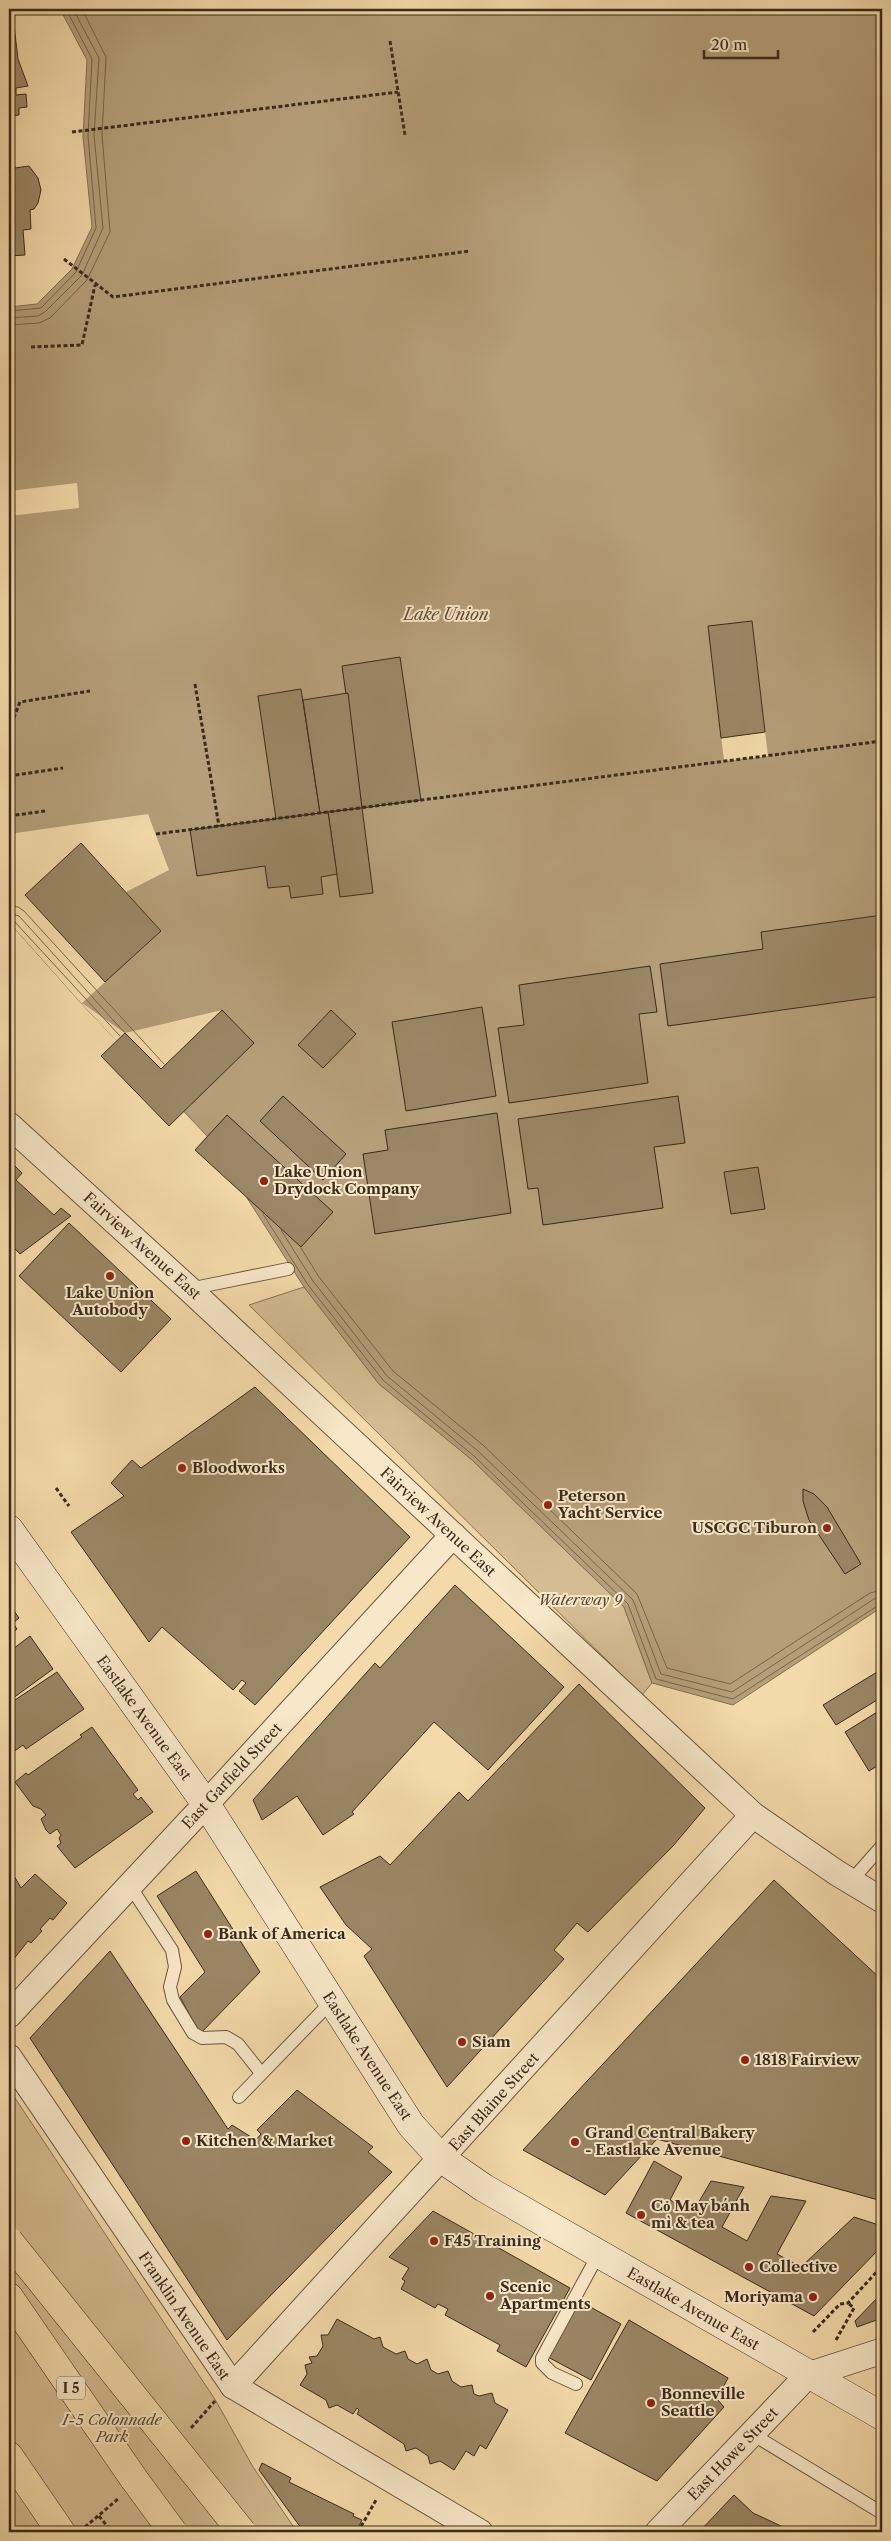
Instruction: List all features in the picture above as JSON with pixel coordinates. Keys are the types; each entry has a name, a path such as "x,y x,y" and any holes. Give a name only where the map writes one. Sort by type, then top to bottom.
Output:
{"highway":[{"path":"9,2242 242,2532"},
{"name":"I 5","path":"9,2297 102,2433 173,2532"},
{"path":"9,2456 61,2532"}],"main road":[{"name":"Eastlake Avenue East","path":"9,1529 206,1804 411,2125 442,2159 484,2188 598,2255 882,2416"}],"street":[{"name":"Fairview Avenue East","path":"9,1125 189,1289 753,1815 851,1882 882,1900"},
{"name":"East Garfield Street","path":"9,2015 453,1535"},
{"name":"East Blaine Street","path":"224,2393 442,2159 753,1815"},
{"name":"Franklin Avenue East","path":"9,2057 224,2393 480,2532"},
{"path":"808,2375 882,2351"},
{"name":"East Howe Street","path":"658,2532 808,2375"}],"lane":[{"path":"189,1289 288,1269"},
{"path":"851,1882 882,1846"},
{"path":"130,1886 172,1950 175,1967 170,1987 173,2000 193,2034 202,2038 226,2038 238,2044 262,2073"},
{"path":"239,2097 332,2001"},
{"path":"576,2384 552,2373 542,2363 542,2358 598,2255"},
{"path":"752,2434 882,2513"}],"path":[{"path":"390,41 406,135"},
{"path":"72,132 398,92"},
{"path":"64,259 95,285 113,297 470,251"},
{"path":"30,347 82,345 95,285"},
{"path":"195,684 219,826"},
{"path":"9,730 20,702 90,691"},
{"path":"156,834 882,741"},
{"path":"9,776 63,768"},
{"path":"9,816 45,811"},
{"path":"56,1488 69,1506"},
{"path":"813,2332 840,2304 848,2303 882,2266"},
{"path":"833,2344 854,2308 848,2303"},
{"path":"188,2432 224,2393"},
{"path":"79,2532 119,2498"},
{"path":"358,2532 378,2498"},
{"path":"99,2516 112,2532"}],"green space":[{"name":"Waterway 9","path":"304,1287 379,1384 471,1459 624,1607 652,1683 642,1695 249,1305"},
{"name":"I-5 Colonnade Park","path":"9,2089 216,2401 253,2467 297,2532 9,2532"}],"water":[{"name":"Lake Union","path":"60,9 882,9 882,1607 733,1705 652,1683 624,1607 471,1459 379,1384 304,1287 208,1137 81,1003 9,922 9,307 37,304 72,269 92,227 83,136 87,60"}],"pier":[{"path":"77,483 79,508 9,516 9,491"},
{"path":"752,621 768,756 724,761 708,626"},
{"path":"148,814 169,870 126,892 161,931 82,1003 125,1033 222,1010 254,1043 183,1112 81,1003 9,922 9,834"}],"building":[{"path":"9,9 12,9 18,59 28,86 16,88 16,95 26,94 27,107 19,108 19,115 9,116"},
{"path":"12,146 15,168 29,166 38,178 41,190 38,203 34,209 30,210 31,229 23,230 25,255 9,256 9,147"},
{"path":"752,621 765,732 721,738 708,626"},
{"path":"400,657 421,800 362,808 342,666"},
{"path":"301,689 320,813 276,819 258,696"},
{"path":"348,693 362,808 320,813 303,700"},
{"path":"362,808 373,893 340,897 328,812"},
{"path":"328,812 337,874 321,877 323,894 291,898 289,886 268,888 265,866 197,876 190,830"},
{"path":"81,843 161,931 105,982 25,895"},
{"path":"882,915 882,996 668,1026 660,964 763,949 761,932"},
{"path":"650,966 657,1012 639,1014 648,1083 509,1103 498,1028 524,1025 519,985"},
{"path":"482,1007 496,1096 406,1111 392,1022"},
{"path":"222,1010 254,1043 169,1126 101,1056 125,1033 161,1069"},
{"path":"331,1010 356,1034 323,1068 298,1045"},
{"path":"283,1096 346,1154 323,1180 260,1121"},
{"path":"678,1096 685,1143 654,1147 663,1208 543,1225 538,1188 528,1189 518,1119"},
{"path":"497,1113 511,1213 375,1234 363,1154 388,1150 385,1130"},
{"name":"Lake Union Drydock Company","path":"227,1115 333,1212 301,1247 195,1150"},
{"path":"9,1160 22,1173 16,1180 54,1215 61,1208 71,1216 20,1254 9,1243"},
{"path":"758,1167 765,1209 731,1214 724,1172"},
{"path":"69,1223 171,1319 121,1372 19,1276"},
{"path":"255,1387 410,1537 255,1705 239,1691 246,1683 242,1680 233,1690 162,1627 149,1642 71,1532 124,1496 111,1483 132,1460 141,1468"},
{"name":"USCGC Tiburon","path":"803,1489 814,1494 827,1507 861,1564 845,1574 809,1520 803,1501"},
{"path":"455,1585 564,1687 488,1770 434,1722 352,1812 354,1814 323,1835 297,1796 262,1820 253,1800 375,1663 380,1668"},
{"path":"9,1604 19,1618 13,1623 17,1629 9,1635"},
{"path":"30,1636 53,1669 9,1701 9,1652"},
{"path":"882,1669 882,1697 836,1725 823,1705"},
{"path":"57,1672 84,1709 26,1749 23,1745 9,1755 9,1710 11,1708 9,1704"},
{"path":"579,1684 705,1808 673,1846 588,1932 577,1923 554,1950 564,1959 447,2087 364,1956 372,1949 346,1925 320,1887 380,1856 390,1865 459,1792 468,1801"},
{"path":"882,1709 882,1763 869,1771 845,1732"},
{"path":"92,1727 138,1790 133,1794 138,1800 141,1797 153,1812 75,1868 57,1846 61,1843 59,1838 61,1835 57,1829 50,1834 46,1830 41,1819 46,1815 41,1809 33,1806 15,1782 82,1737 80,1735"},
{"path":"9,1867 21,1888 35,1874 67,1903 53,1920 50,1918 40,1929 42,1931 31,1943 28,1941 9,1965"},
{"name":"Bank of America","path":"196,1871 260,1972 200,2034 180,1997 205,1972 157,1896"},
{"name":"1818 Fairview","path":"774,1880 882,1980 882,2201 657,2139 605,2195 523,2150"},
{"path":"110,1951 228,2129 232,2125 256,2140 261,2134 257,2130 297,2090 373,2147 368,2152 392,2172 227,2340 30,2038"},
{"path":"654,2161 682,2177 670,2200 693,2212 711,2181 744,2187 722,2227 747,2241 771,2196 806,2201 777,2254 801,2267 854,2217 882,2226 882,2246 814,2316 626,2213"},
{"name":"Scenic Apartments","path":"433,2211 570,2288 526,2367 497,2351 500,2345 445,2315 448,2309 438,2304 435,2308 401,2289 405,2281 402,2279 409,2268 389,2257"},
{"path":"882,2293 882,2318 857,2327 855,2321"},
{"path":"576,2299 621,2324 591,2380 546,2356"},
{"path":"337,2319 374,2339 380,2337 383,2347 396,2354 405,2351 408,2359 417,2364 427,2359 431,2370 438,2374 448,2371 452,2381 461,2387 472,2385 474,2394 479,2396 492,2393 495,2403 508,2410 486,2449 480,2445 474,2456 466,2451 454,2470 440,2461 430,2464 428,2456 416,2448 406,2451 404,2444 357,2414 359,2410 357,2408 353,2414 337,2405 329,2408 326,2400 300,2385 307,2374 305,2365 312,2363 309,2357 317,2356 323,2346 321,2335 328,2335"},
{"name":"Bonneville Seattle","path":"629,2320 728,2378 717,2399 724,2407 657,2481 565,2433"},
{"path":"262,2463 291,2478 289,2482 354,2514 353,2516 362,2520 356,2532 304,2532 259,2470"},
{"path":"734,2495 753,2513 794,2532 699,2532"}],"place":[{"name":"Lake Union Drydock Company","path":"264,1181"},
{"name":"Lake Union Autobody","path":"110,1276"},
{"name":"Bloodworks","path":"182,1468"},
{"name":"Peterson Yacht Service","path":"548,1505"},
{"name":"USCGC Tiburon","path":"827,1528"},
{"name":"Bank of America","path":"208,1934"},
{"name":"Siam","path":"462,2042"},
{"name":"1818 Fairview","path":"745,2060"},
{"name":"Kitchen & Market","path":"186,2141"},
{"name":"Grand Central Bakery - Eastlake Avenue","path":"575,2142"},
{"name":"Cỏ May bánh mì & tea","path":"641,2215"},
{"name":"F45 Training","path":"434,2241"},
{"name":"Collective","path":"749,2267"},
{"name":"Scenic Apartments","path":"490,2296"},
{"name":"Moriyama","path":"813,2297"},
{"name":"Bonneville Seattle","path":"651,2403"}]}
